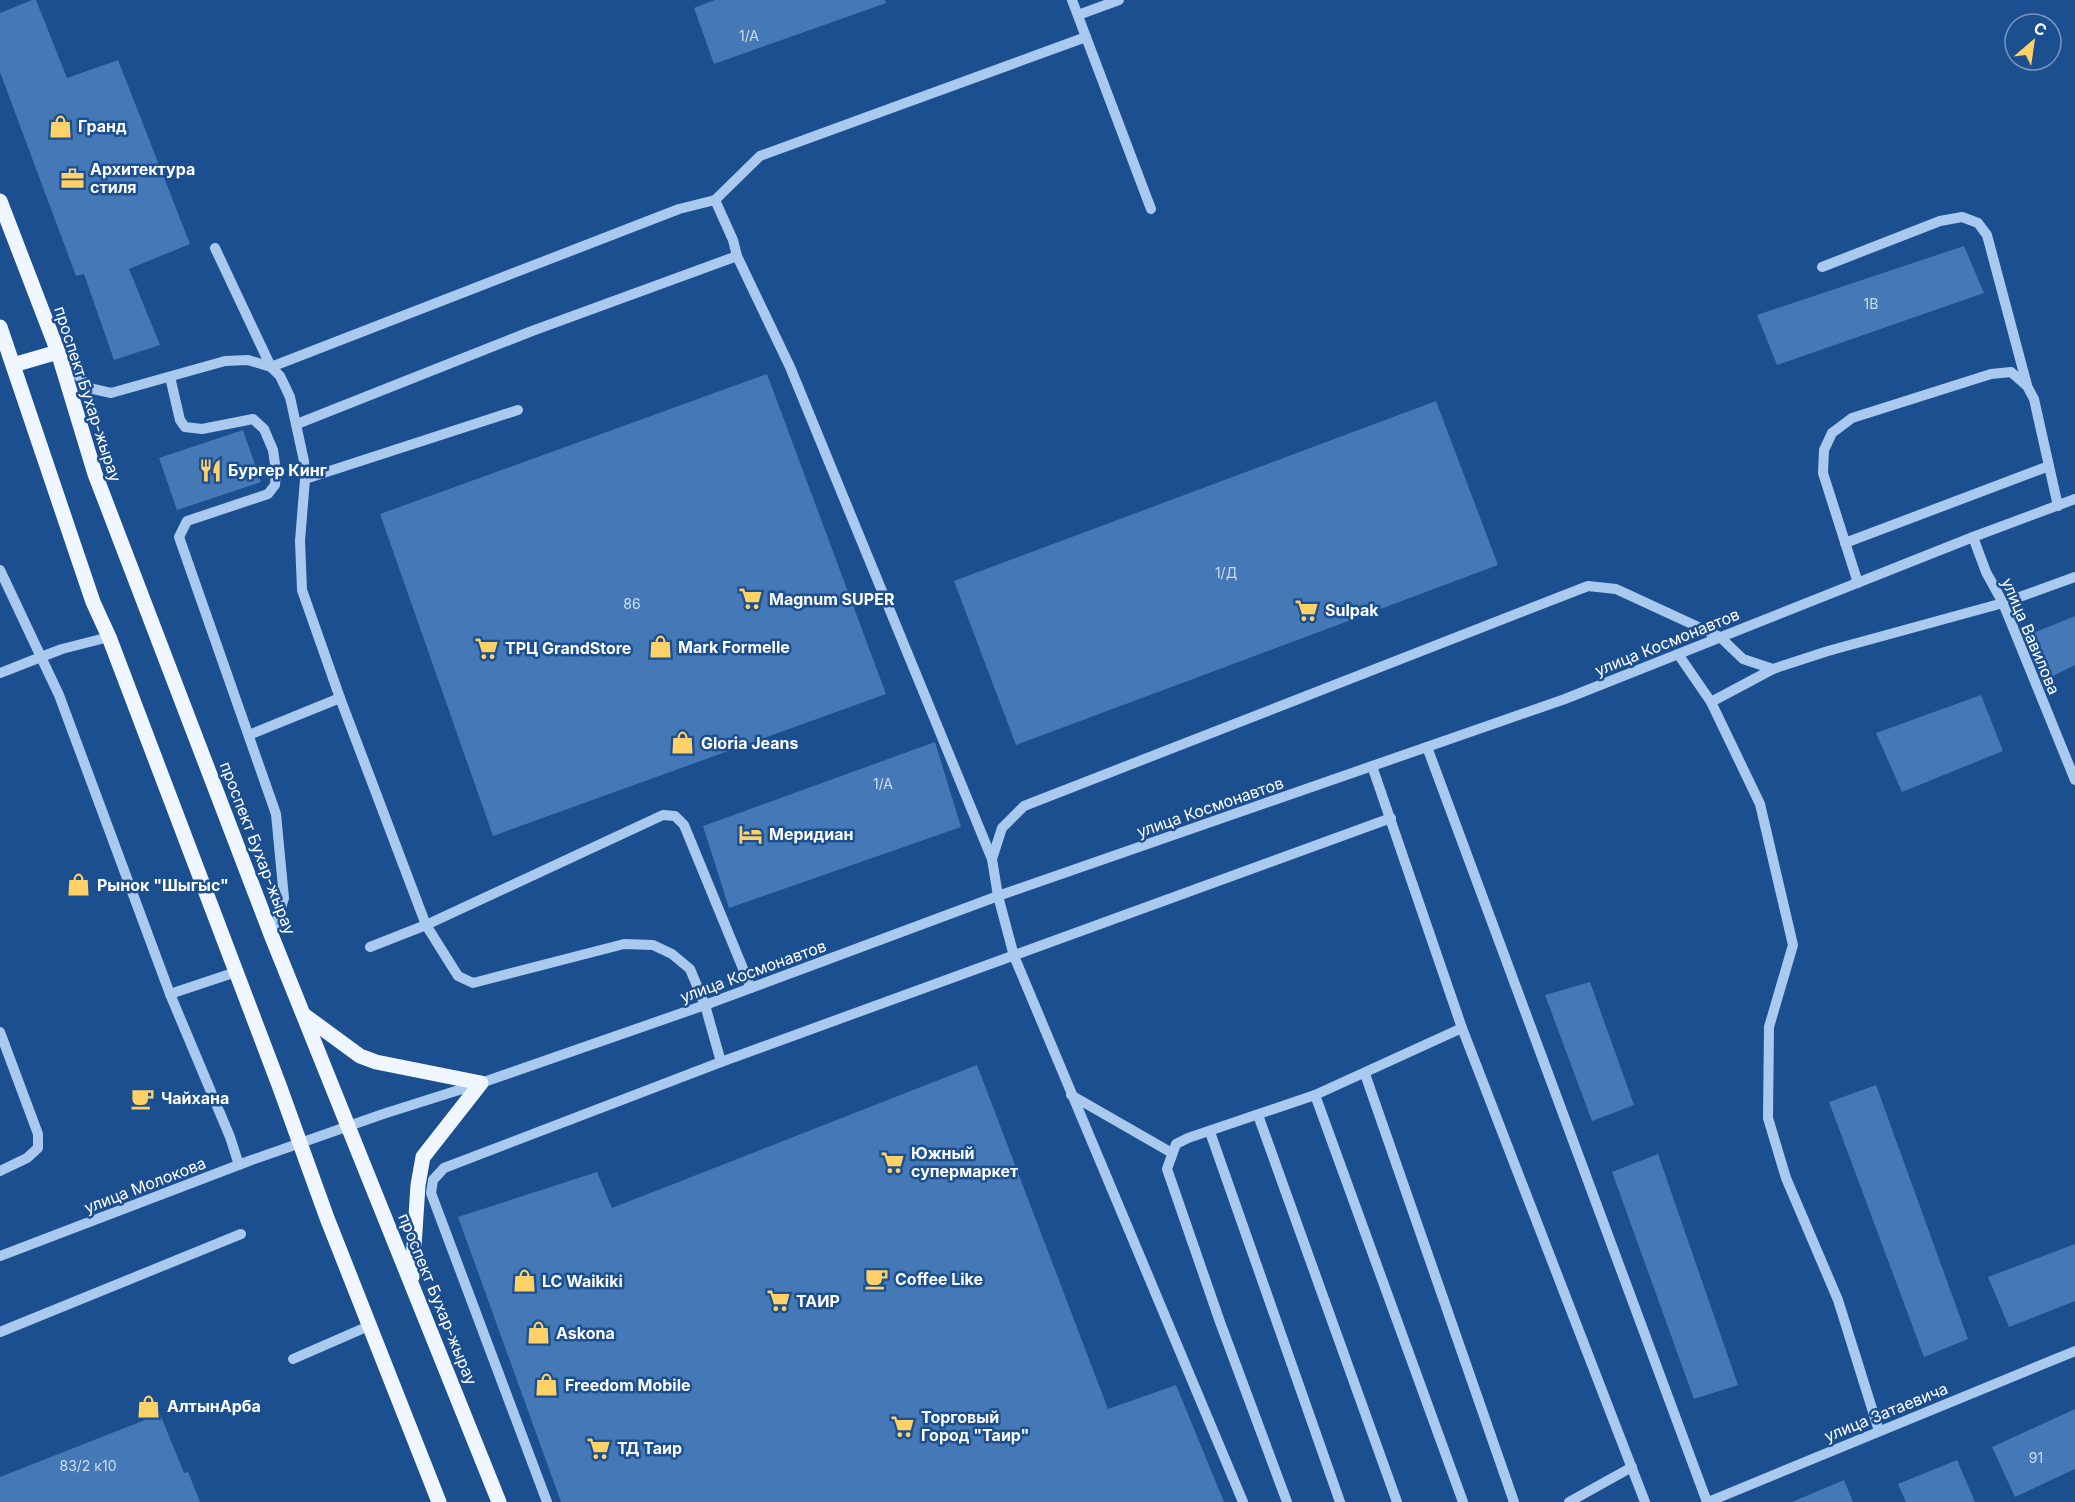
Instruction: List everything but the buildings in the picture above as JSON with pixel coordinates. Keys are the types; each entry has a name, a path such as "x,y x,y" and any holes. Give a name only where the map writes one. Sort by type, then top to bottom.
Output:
{"main road":[{"name":"проспект Бухар-жырау","path":"0,201 58,352 95,474 272,937 350,1126 499,1502"},
{"path":"0,327 93,602 109,638 236,972 327,1218 439,1502"},
{"path":"13,365 58,352"},
{"path":"304,1015 360,1056 376,1062 481,1083 423,1157 418,1185 412,1282"}],"street":[{"path":"1072,0 1151,209"},
{"path":"1078,15 1119,0"},
{"path":"58,352 89,388 111,393 225,361 248,360 271,367 679,209 715,200 760,156 1086,37"},
{"path":"715,200 737,256 790,367 992,859 998,896 1014,956 1244,1502"},
{"path":"1822,267 1940,221 1962,217 1978,223 1987,235 2027,386 2034,399 2058,506"},
{"path":"215,248 271,367 280,376 290,397 304,461 305,479 300,541 302,590 340,698 426,925 458,976 473,983 624,945 653,945 672,954 690,969 705,1005 721,1062"},
{"path":"297,424 532,332 737,256"},
{"path":"1858,583 1823,473 1824,450 1832,433 1852,418 1991,374 2011,372 2027,386"},
{"path":"170,376 180,420 185,427 202,429 253,420 264,429 273,450 275,485 268,494 187,521 179,537 276,814 284,898 272,937"},
{"path":"305,479 518,410"},
{"path":"1845,543 2049,466"},
{"name":"улица Космонавтов","path":"300,1143 705,1005 998,896 1565,699 1973,537 2075,499"},
{"name":"улица Вавилова","path":"1973,537 1986,572 2003,603 2075,780"},
{"path":"0,570 64,706 170,994 230,1137 239,1165"},
{"path":"1712,702 1773,669 1828,651 2003,603 2075,577"},
{"path":"992,859 1002,828 1024,806 1588,586 1616,589 1720,637 1743,659 1773,669"},
{"path":"0,673 62,649 109,638"},
{"path":"1678,654 1712,702 1760,804 1793,945 1769,1027 1768,1118 1786,1178 1838,1300 1880,1431"},
{"path":"249,735 340,698"},
{"path":"1427,747 1707,1502"},
{"path":"1372,766 1462,1028 1645,1502"},
{"path":"370,947 426,925 663,815 675,816 684,825 751,988"},
{"path":"547,1502 431,1193 433,1180 444,1168 721,1062 1391,818"},
{"path":"170,994 236,972"},
{"path":"1287,1502 1186,1229 1167,1169 1172,1153 1176,1144 1315,1095 1462,1028"},
{"path":"0,1032 38,1134 38,1148 27,1158 0,1171"},
{"path":"1365,1074 1514,1502"},
{"path":"1071,1095 1172,1153"},
{"path":"1315,1095 1463,1502"},
{"path":"1258,1115 1397,1502"},
{"path":"1210,1131 1340,1502"},
{"name":"улица Молокова","path":"0,1256 300,1143"},
{"path":"0,1332 241,1234"},
{"path":"293,1359 371,1325"},
{"name":"улица Затаевича","path":"1707,1502 2075,1351"},
{"path":"1569,1502 1632,1467"}],"place":[{"name":"Гранд","path":"60,126"},
{"name":"Архитектура стиля","path":"72,178"},
{"name":"Бургер Кинг","path":"210,470"},
{"name":"Magnum SUPER","path":"751,599"},
{"name":"Sulpak","path":"1307,610"},
{"name":"Mark Formelle","path":"660,647"},
{"name":"ТРЦ GrandStore","path":"487,648"},
{"name":"Gloria Jeans","path":"683,743"},
{"name":"Меридиан","path":"751,834"},
{"name":"Рынок \"Шыгыс\"","path":"79,885"},
{"name":"Чайхана","path":"143,1098"},
{"name":"Южный супермаркет","path":"893,1162"},
{"name":"Coffee Like","path":"877,1279"},
{"name":"LC Waikiki","path":"524,1281"},
{"name":"ТАИР","path":"778,1301"},
{"name":"Askona","path":"538,1333"},
{"name":"Freedom Mobile","path":"547,1385"},
{"name":"АлтынАрба","path":"149,1406"},
{"name":"Торговый Город \"Таир\"","path":"903,1426"},
{"name":"ТД Таир","path":"599,1448"}]}
